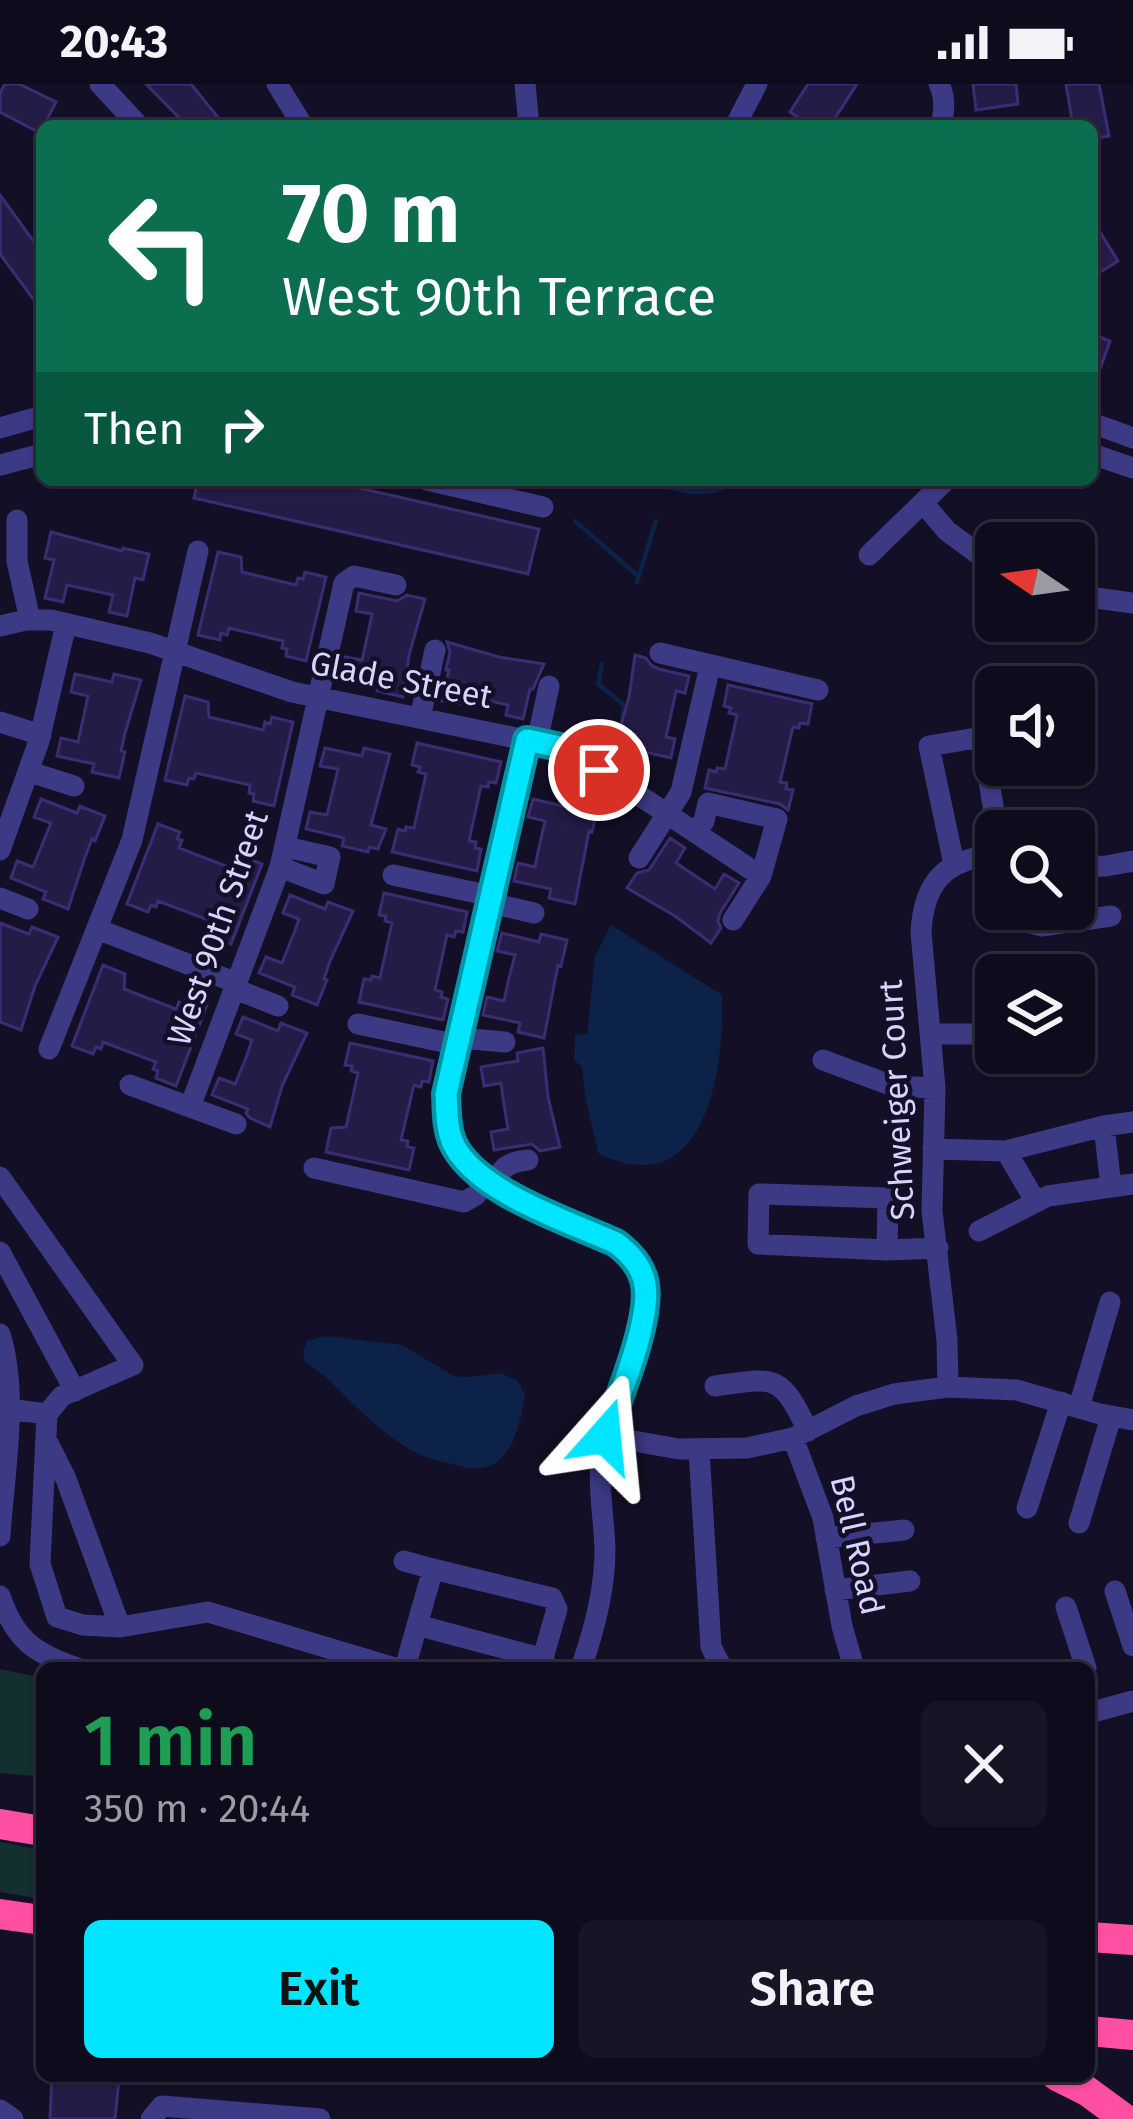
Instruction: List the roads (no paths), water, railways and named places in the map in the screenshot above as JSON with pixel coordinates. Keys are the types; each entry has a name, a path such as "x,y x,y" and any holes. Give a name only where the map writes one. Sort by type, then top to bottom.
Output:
{"highway":[{"path":"0,1824 36,1830"},
{"path":"0,1914 36,1919"},
{"path":"1095,1937 1132,1940"},
{"path":"1095,2032 1133,2035"},
{"path":"1069,2082 1125,2119"}],"street":[{"path":"100,84 133,120"},
{"path":"277,84 299,120"},
{"path":"525,84 528,120"},
{"path":"738,120 757,84"},
{"path":"939,84 944,92 942,120"},
{"path":"0,428 36,418"},
{"path":"1098,425 1133,438"},
{"path":"0,465 36,456"},
{"path":"1098,456 1133,468"},
{"path":"474,486 543,507"},
{"path":"869,555 940,486"},
{"path":"924,504 947,531 975,552"},
{"path":"17,520 16,561 29,620"},
{"path":"50,1048 132,839 198,551"},
{"name":"West 90th Street","path":"190,1107 283,857 344,584 354,576 396,585"},
{"path":"1095,598 1133,603"},
{"name":"Glade Street","path":"0,626 51,620 150,643 319,699 573,753 760,876"},
{"path":"0,850 30,772 66,624"},
{"path":"420,718 435,650"},
{"path":"660,653 818,691"},
{"path":"640,858 681,792 710,666"},
{"path":"549,686 491,900 446,1094 447,1125 460,1156 489,1183 626,1250 639,1268 646,1295 598,1469 604,1574 583,1662"},
{"path":"0,722 40,735"},
{"path":"975,859 954,864 929,746 982,737 994,810"},
{"path":"30,772 74,786"},
{"path":"695,832 704,821 708,803 777,819 760,876 734,920"},
{"path":"1095,866 1133,861"},
{"name":"Schweiger Court","path":"948,1387 932,1211 935,1088 921,932 928,892 954,864"},
{"path":"393,875 535,913"},
{"path":"0,898 28,909"},
{"path":"1095,916 1111,916"},
{"path":"97,929 278,1006"},
{"path":"358,1024 459,1041 505,1042"},
{"path":"932,1034 975,1034"},
{"path":"824,1060 893,1086 935,1088"},
{"path":"130,1084 236,1124"},
{"path":"933,1149 1006,1150 1133,1122"},
{"path":"980,1231 1048,1196 1122,1185 1104,1126"},
{"path":"1006,1150 1036,1202"},
{"path":"314,1168 464,1202 502,1167 529,1160"},
{"path":"0,1177 133,1365 62,1396 47,1414 40,1564 57,1618 120,1627 208,1612 375,1662"},
{"path":"886,1250 888,1198 759,1194 758,1244 886,1250 938,1248"},
{"path":"0,1216 18,1199"},
{"path":"0,1252 74,1391"},
{"path":"1027,1508 1110,1302"},
{"path":"0,1334 8,1366 0,1536"},
{"name":"Bell Road","path":"715,1386 761,1380 786,1389 823,1518 844,1662"},
{"path":"605,1436 700,1450 747,1448 800,1434 856,1406 894,1394 948,1387 1017,1390 1122,1418 1079,1523"},
{"path":"5,1408 47,1414"},
{"path":"46,1438 66,1478 120,1627"},
{"path":"700,1450 711,1648 719,1662"},
{"path":"826,1538 904,1530"},
{"path":"404,1561 552,1598 557,1609 542,1662"},
{"path":"407,1662 433,1569"},
{"path":"835,1590 910,1581"},
{"path":"1115,1591 1133,1646"},
{"path":"1,1603 8,1622 29,1646 59,1662"},
{"path":"1066,1607 1084,1662"},
{"path":"417,1625 539,1662"},
{"path":"1095,1712 1133,1701"},
{"path":"151,2119 162,2106 320,2119"},
{"path":"0,2110 13,2119"}],"water":[{"path":"656,486 731,486 703,495"},
{"path":"611,925 722,995 712,1092 685,1147 663,1162 634,1165 598,1153 582,1067 574,1060 575,1035 587,1034 595,956"},
{"path":"325,1336 402,1345 454,1376 500,1373 517,1380 525,1394 508,1450 490,1466 476,1468 428,1458 403,1445 305,1362 307,1341"}],"waterway":[{"path":"575,521 639,577"},
{"path":"637,582 656,521"},
{"path":"602,664 598,684 624,705 622,724"}]}
